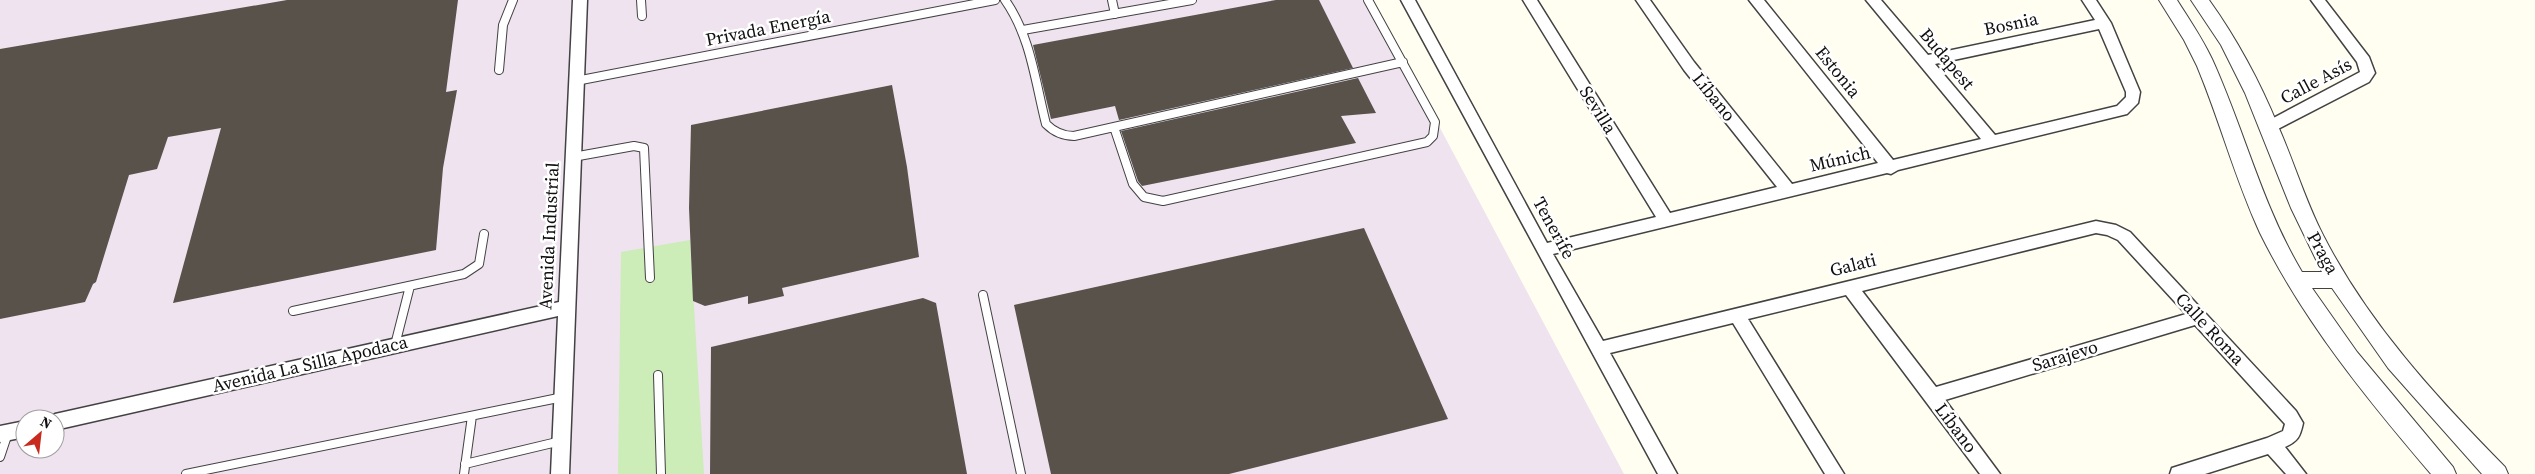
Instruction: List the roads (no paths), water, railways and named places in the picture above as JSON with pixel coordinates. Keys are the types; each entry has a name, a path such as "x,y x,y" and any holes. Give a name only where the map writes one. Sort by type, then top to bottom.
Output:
{"street":[{"name":"Avenida Industrial","path":"560,474 580,0"},
{"name":"Tenerife","path":"1408,0 1543,250 1668,474"},
{"name":"Sevilla","path":"1530,0 1666,220"},
{"name":"Líbano","path":"1643,0 1689,66 1789,191"},
{"name":"Estonia","path":"1756,0 1891,168"},
{"name":"Budapest","path":"1873,0 1992,142"},
{"path":"2089,0 2104,24"},
{"name":"Praga","path":"2168,0 2186,27 2206,66 2270,232 2296,280 2338,343 2399,421 2445,474"},
{"name":"Praga","path":"2200,0 2216,23 2240,65 2269,127 2294,194 2313,236 2338,280 2370,327 2443,419 2497,474"},
{"name":"Calle Asís","path":"2269,127 2364,78 2368,73 2364,61 2318,0"},
{"name":"Múnich","path":"1543,250 1891,168 2122,110 2134,98 2133,92 2104,24"},
{"name":"Bosnia","path":"1925,61 2104,24"},
{"name":"Galati","path":"1598,349 2096,227 2118,232"},
{"name":"Calle Roma","path":"2118,232 2124,236 2290,416 2294,430 2291,436 2272,445"},
{"path":"2296,280 2338,280"},
{"name":"Líbano","path":"1849,286 1991,474"},
{"name":"Avenida La Silla Apodaca","path":"65,420 566,307"},
{"path":"1737,315 1835,474"},
{"name":"Sarajevo","path":"1932,396 2198,317"},
{"path":"2179,474 2272,445 2297,474"}],"lane":[{"path":"499,70 502,24 513,0"},
{"path":"641,0 642,16"},
{"name":"Privada Energía","path":"576,81 995,0"},
{"path":"1005,0 1016,13 1023,30 1046,124 1054,132 1064,136 1074,136 1403,62"},
{"path":"1112,0 1116,14"},
{"path":"1023,30 1192,0"},
{"path":"1114,127 1133,184 1144,197 1163,201 1427,142 1432,136 1435,122 1368,0"},
{"path":"573,157 634,146 644,148 646,153 650,278"},
{"path":"293,311 464,274 479,264 484,234"},
{"path":"395,345 410,286"},
{"path":"983,295 1021,474"},
{"path":"658,375 661,474"},
{"path":"186,474 562,397"},
{"path":"464,474 472,416"},
{"path":"0,457 11,432"},
{"path":"466,464 561,441"}]}
